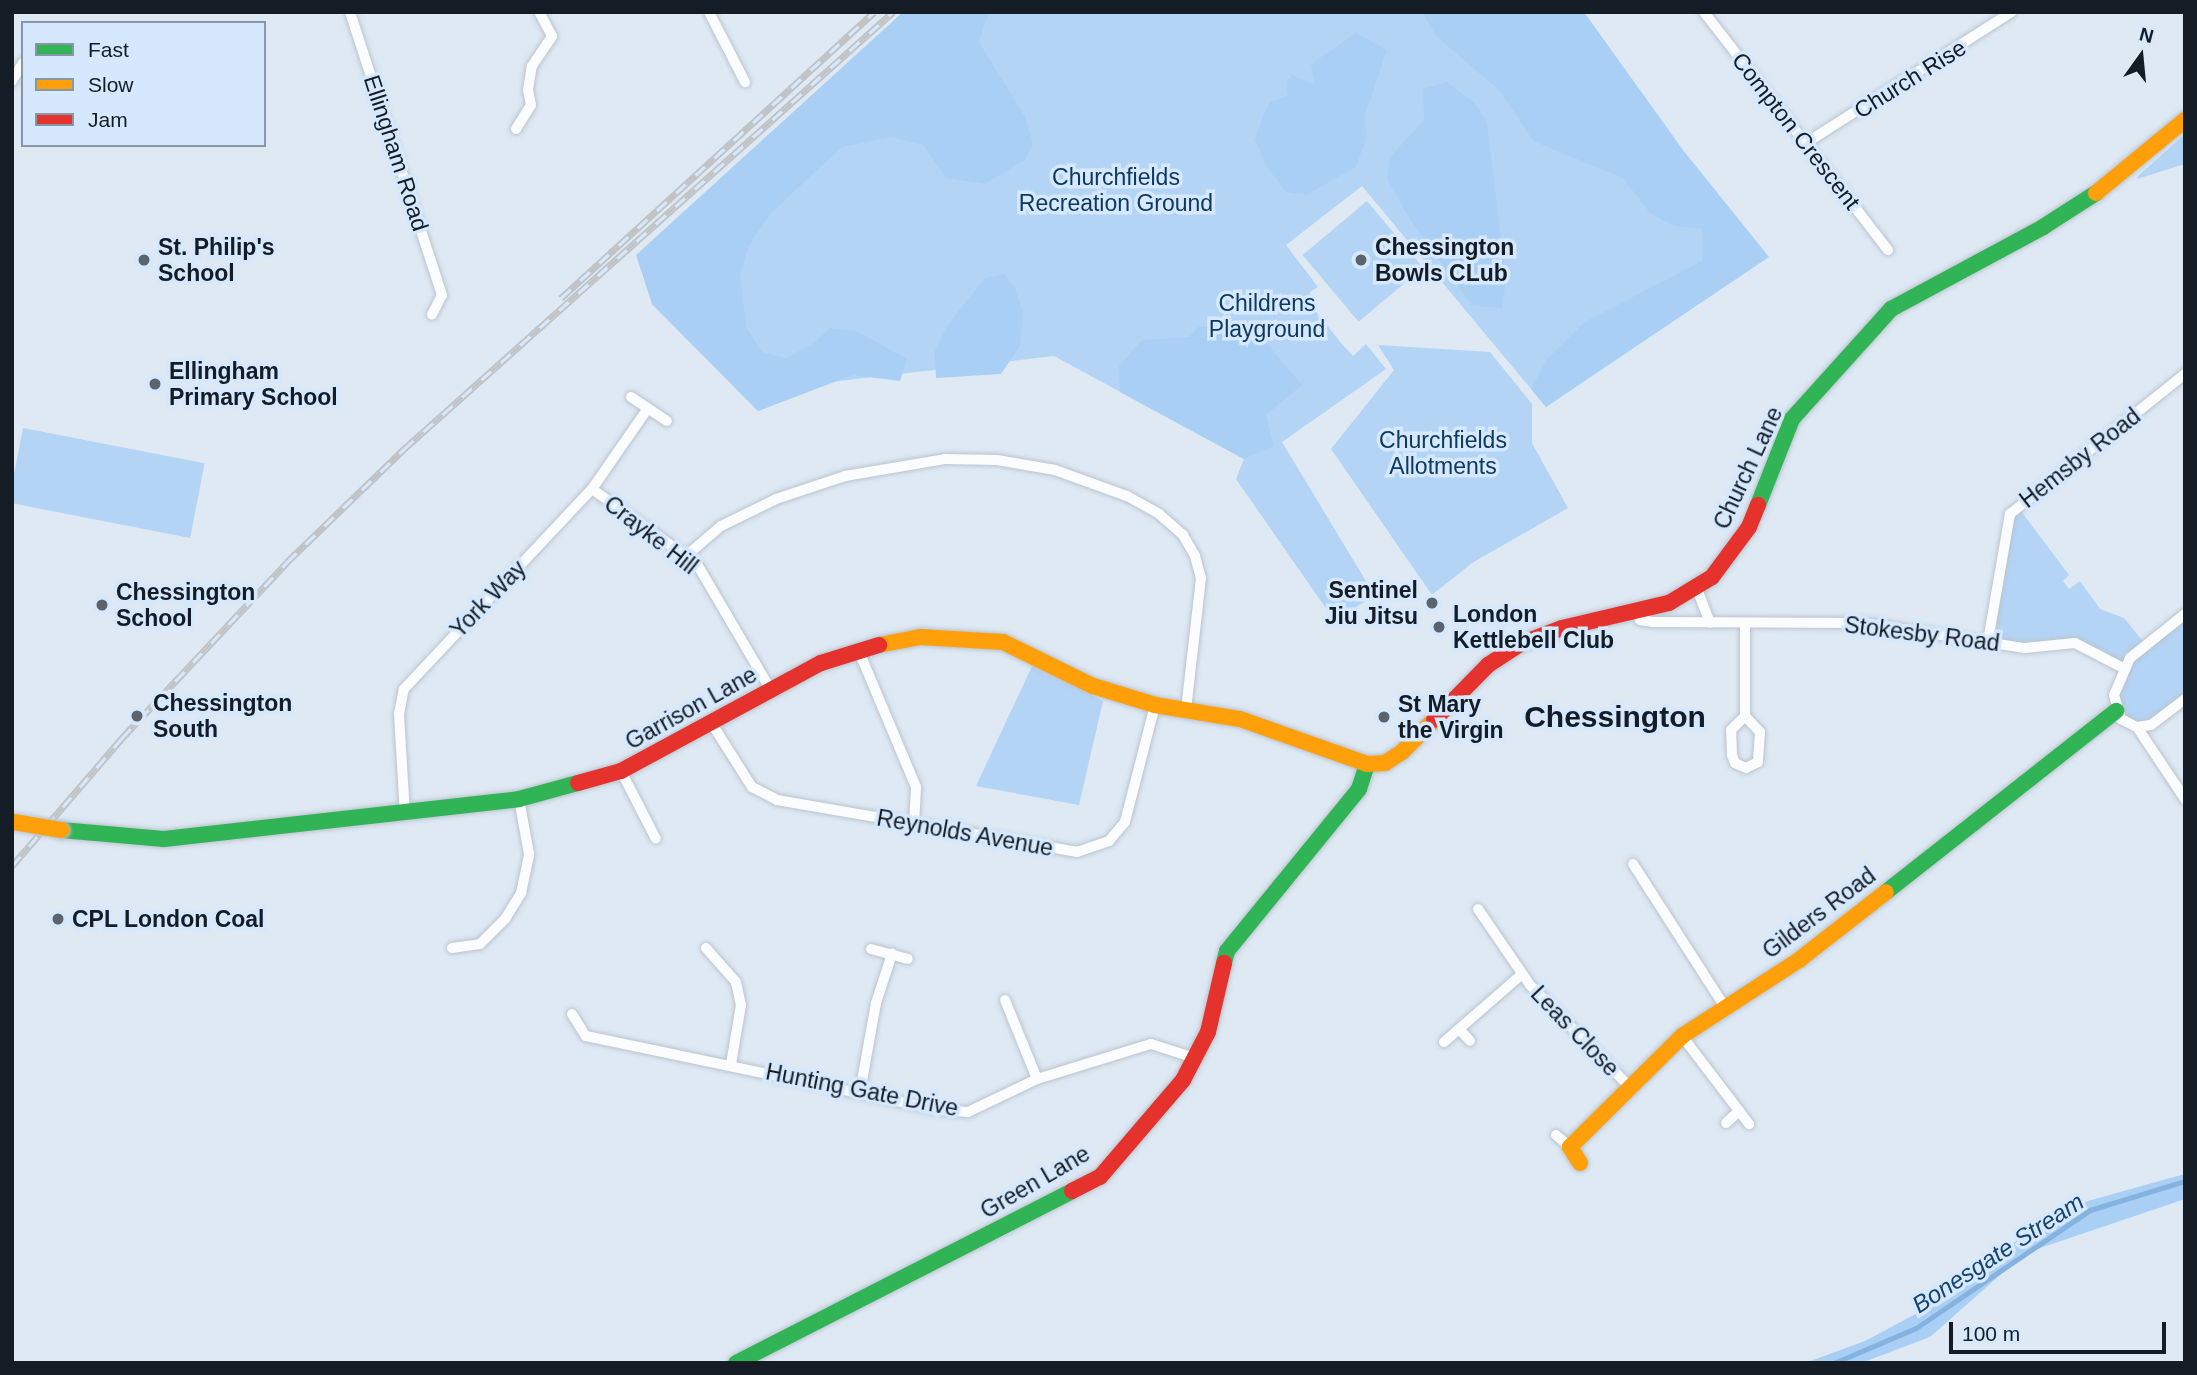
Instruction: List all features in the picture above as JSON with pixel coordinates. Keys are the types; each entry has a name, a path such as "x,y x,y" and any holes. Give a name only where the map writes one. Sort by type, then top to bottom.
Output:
{"street":[{"name":"Ellingham Road","path":"350,12 442,295 432,315"},
{"path":"516,129 531,106 528,90 532,66 552,36 539,12"},
{"path":"709,12 745,82"},
{"name":"Compton Crescent","path":"1704,12 1888,250"},
{"name":"Church Rise","path":"1806,143 2012,12"},
{"name":"Church Lane","path":"1367,764 1395,758 1488,665 1520,644 1669,603 1697,589 1720,570 1749,527 1792,419 1867,332 1921,291 2032,233 2092,196 2185,120"},
{"name":"Hemsby Road","path":"1988,641 2010,514 2185,374"},
{"path":"631,397 667,421"},
{"name":"York Way","path":"405,815 400,714 404,689 592,489 649,408"},
{"path":"686,556 721,526 776,499 845,476 945,459 998,460 1055,470 1127,496 1159,514 1183,535 1195,556 1201,578 1186,710"},
{"name":"Crayke Hill","path":"592,489 697,564 771,690"},
{"path":"1697,589 1710,623"},
{"name":"Stokesby Road","path":"1637,611 1646,622 1863,622 2042,649 2075,643 2123,668"},
{"path":"2185,614 2123,668 2114,695 2116,710 2137,727 2185,799"},
{"path":"1745,623 1745,716 1759,732 1758,762 1746,768 1735,763 1731,755 1731,730 1745,716"},
{"name":"Garrison Lane","path":"13,822 61,830 156,839 405,815 519,799 621,771 771,690 858,649 920,637 1003,642 1093,685 1155,705 1273,727 1367,764"},
{"path":"858,649 916,787 914,824"},
{"path":"2137,727 2151,725 2185,699"},
{"name":"Reynolds Avenue","path":"712,724 752,787 777,800 1077,852 1109,841 1125,822 1155,705"},
{"name":"Gilders Road","path":"1570,1147 1629,1086 1682,1037 1724,1006 1799,960 2116,710"},
{"name":"Green Lane","path":"736,1363 1100,1177 1156,1116 1195,1058 1208,1032 1227,951 1359,789 1367,764"},
{"path":"621,771 656,839"},
{"path":"452,948 480,944 518,900 529,854 519,799"},
{"path":"1633,864 1724,1006"},
{"name":"Leas Close","path":"1478,909 1521,975 1629,1086"},
{"path":"706,948 736,982 741,1005 731,1064"},
{"path":"871,949 908,959"},
{"path":"860,1092 876,1003 892,954"},
{"name":"Leas Close","path":"1444,1042 1521,975"},
{"path":"1005,1000 1037,1079"},
{"name":"Hunting Gate Drive","path":"572,1014 586,1036 968,1112 1037,1079 1151,1044 1195,1058"},
{"path":"1459,1028 1470,1041"},
{"path":"1682,1037 1749,1124"},
{"path":"1726,1123 1739,1111"},
{"path":"1556,1135 1570,1147 1580,1163"}],"green space":[{"name":"Churchfields Recreation Ground","path":"950,12 1506,12 1582,61 1734,264 1546,407 1362,186 1286,245 1318,287 1310,292 1311,305 1341,343 1353,356 1366,344 1386,369 1282,442 1375,596 1334,620 1236,479 1244,459 1054,356 830,382 758,411 652,304"},
{"path":"2185,134 2185,164 2137,179 2138,176"},
{"name":"Chessington Bowls CLub","path":"1367,201 1423,268 1359,322 1303,255"},
{"name":"Churchfields Allotments","path":"1378,345 1490,352 1532,404 1532,443 1568,508 1472,563 1432,595 1331,449 1394,370"},
{"path":"23,428 205,463 190,538 12,503 12,485"},
{"path":"2017,506 2069,575 2063,581 2069,589 2080,581 2100,609 2124,618 2146,645 2185,614 2185,699 2144,727 2116,711 2122,668 2075,643 2042,649 1988,641 2005,530"},
{"path":"1033,664 1103,701 1079,805 976,786"}],"shaded area":[{"path":"903,12 989,12 979,42 1025,117 1033,144 1025,160 985,184 946,178 923,145 891,137 842,147 771,213 749,245 740,274 746,327 762,352 786,358 814,343 830,328 857,331 907,359 900,381 853,375 758,411 652,304 636,255"},
{"path":"1422,12 1584,12 1683,150 1769,257 1546,407 1531,389 1547,359 1585,322 1702,261 1702,229 1674,226 1650,213 1623,178 1533,141 1501,92 1437,37"},
{"path":"1356,33 1387,50 1365,116 1366,139 1356,167 1306,195 1286,192 1267,167 1255,140 1262,119 1270,102 1288,96 1286,82 1292,75 1315,85 1311,64"},
{"path":"1447,82 1475,103 1487,122 1506,280 1502,308 1472,306 1411,221 1387,179 1390,157 1424,120 1423,89"},
{"path":"1004,274 1015,288 1023,313 1020,346 1001,374 936,378 935,350 949,323 985,278"},
{"path":"1251,325 1302,385 1266,415 1274,446 1244,459 1120,392 1119,366 1142,340 1189,337 1198,327"},
{"path":"2185,1174 2185,1199 2025,1253 1930,1337 1861,1363 1805,1363 1865,1341 1925,1309 2059,1209"}],"waterway":[{"name":"Bonesgate Stream","path":"1834,1363 1916,1328 2090,1210 2185,1181"}],"railway":[{"path":"561,298 874,12"},
{"path":"12,866 122,738 287,562 404,449 893,12"}],"traffic: fast":[{"path":"1758,505 1792,419 1891,309 2043,227 2096,193"},
{"path":"1886,892 2116,711"},
{"path":"1224,963 1227,951 1359,789 1367,764"},
{"path":"61,830 164,839 519,799 578,783"},
{"path":"736,1363 1072,1191"}],"traffic: slow":[{"path":"2096,193 2185,120"},
{"path":"879,645 920,637 1003,642 1093,686 1155,705 1240,719 1367,764 1385,763 1402,752 1434,720"},
{"path":"14,822 61,830"},
{"path":"1580,1163 1570,1147 1682,1036 1799,960 1886,892"}],"traffic: jam":[{"path":"1434,720 1488,665 1520,644 1562,628 1669,603 1712,577 1749,527 1758,505"},
{"path":"578,783 621,771 821,663 879,645"},
{"path":"1072,1191 1100,1177 1183,1080 1208,1032 1224,963"}],"place":[{"name":"St. Philip's School","path":"144,260"},
{"name":"Chessington Bowls CLub","path":"1361,260"},
{"name":"Ellingham Primary School","path":"155,384"},
{"name":"Sentinel Jiu Jitsu","path":"1432,603"},
{"name":"Chessington School","path":"102,605"},
{"name":"London Kettlebell Club","path":"1439,627"},
{"name":"Chessington South","path":"137,716"},
{"name":"St Mary the Virgin","path":"1384,717"},
{"name":"CPL London Coal","path":"58,919"}],"district":[{"name":"Chessington","path":"1615,717"}],"park label":[{"name":"Childrens Playground","path":"1267,316"}]}
